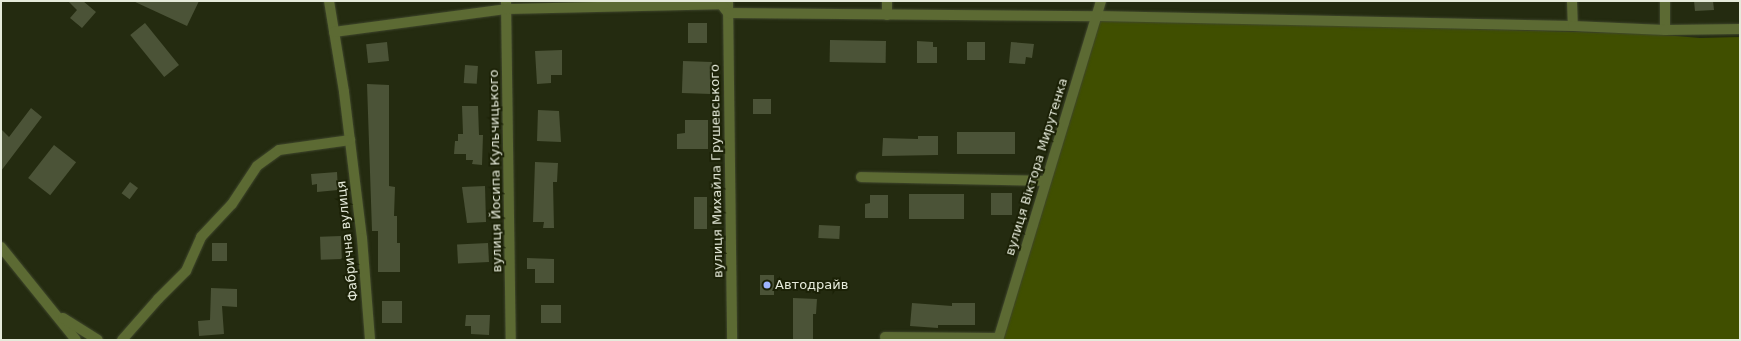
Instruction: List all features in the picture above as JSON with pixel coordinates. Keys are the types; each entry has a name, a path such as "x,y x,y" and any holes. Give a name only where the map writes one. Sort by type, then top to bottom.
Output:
{"street":[{"name":"Фабрична вулиця","path":"329,1 350,140 362,238 370,340"},
{"name":"вулиця Михайла Грушевського","path":"728,1 732,340"},
{"path":"887,1 887,15"},
{"name":"вулиця Віктора Мирутенка","path":"998,339 1101,1"},
{"path":"1572,1 1573,26"},
{"path":"1665,1 1665,30"},
{"path":"334,32 507,5 721,4 728,13 1096,16 1573,26 1665,30 1740,29"},
{"name":"вулиця Йосипа Кульчицького","path":"507,5 511,340"},
{"path":"122,340 158,299 186,271 201,237 232,204 257,166 279,150 350,140"},
{"path":"861,177 1045,181"},
{"path":"1,247 76,340"},
{"path":"56,314 98,340"},
{"path":"885,337 998,339"}],"green space":[{"path":"1094,19 1652,34 1700,38 1740,37 1740,340 1002,340"}],"building":[{"path":"68,1 83,1 96,12 82,28 70,18 77,10"},
{"path":"133,1 199,1 187,26"},
{"path":"1694,1 1713,1 1714,10 1695,11"},
{"path":"145,23 179,65 164,77 130,35"},
{"path":"688,23 707,23 707,43 688,43"},
{"path":"830,40 886,41 886,63 830,62"},
{"path":"917,41 933,42 933,47 937,47 937,63 917,63"},
{"path":"387,42 389,61 368,63 366,44"},
{"path":"967,42 985,42 985,60 967,60"},
{"path":"1011,42 1034,44 1032,58 1026,57 1025,64 1009,63"},
{"path":"562,50 562,75 551,75 551,83 537,84 535,51"},
{"path":"683,61 712,62 711,94 682,93"},
{"path":"465,65 478,66 477,84 464,83"},
{"path":"367,84 389,85 389,186 395,187 394,216 397,216 397,243 400,243 400,272 378,272 378,231 372,231"},
{"path":"753,99 771,99 771,114 753,114"},
{"path":"462,106 478,106 479,135 483,135 482,165 472,164 473,160 466,160 466,154 454,154 455,141 458,141 458,134 463,134"},
{"path":"31,108 42,117 1,171 1,129 9,137"},
{"path":"538,110 559,111 561,142 537,141"},
{"path":"685,120 708,120 708,149 677,149 677,134 685,133"},
{"path":"957,132 1015,132 1015,154 957,154"},
{"path":"918,136 938,136 938,155 882,156 883,138 918,139"},
{"path":"54,145 76,162 50,195 28,178"},
{"path":"535,162 558,163 557,182 553,182 554,228 543,228 544,222 533,222"},
{"path":"337,172 338,190 317,192 317,184 312,185 311,174"},
{"path":"130,182 138,188 130,199 122,193"},
{"path":"485,186 486,222 467,223 462,187"},
{"path":"991,193 1012,193 1012,215 991,215"},
{"path":"909,194 964,194 964,219 909,219"},
{"path":"870,195 888,195 888,218 865,218 865,204 870,203"},
{"path":"694,197 707,197 707,229 694,229"},
{"path":"819,225 840,226 839,239 818,238"},
{"path":"341,236 342,259 321,260 320,237"},
{"path":"212,243 227,243 227,261 212,261"},
{"path":"488,243 489,262 458,264 457,245"},
{"path":"527,258 554,259 554,283 535,283 535,269 527,269"},
{"name":"Автодрайв","path":"760,275 774,275 774,295 760,295"},
{"path":"211,288 237,289 237,307 222,306 224,334 199,336 198,321 210,320"},
{"path":"793,298 817,299 816,314 813,314 813,340 793,340"},
{"path":"382,301 402,301 402,323 382,323"},
{"path":"912,303 952,306 952,303 975,303 975,325 938,325 938,328 910,326"},
{"path":"541,305 561,305 561,323 541,323"},
{"path":"466,315 490,315 489,335 471,334 471,326 465,326"}],"place":[{"name":"Автодрайв","path":"767,285"}]}
